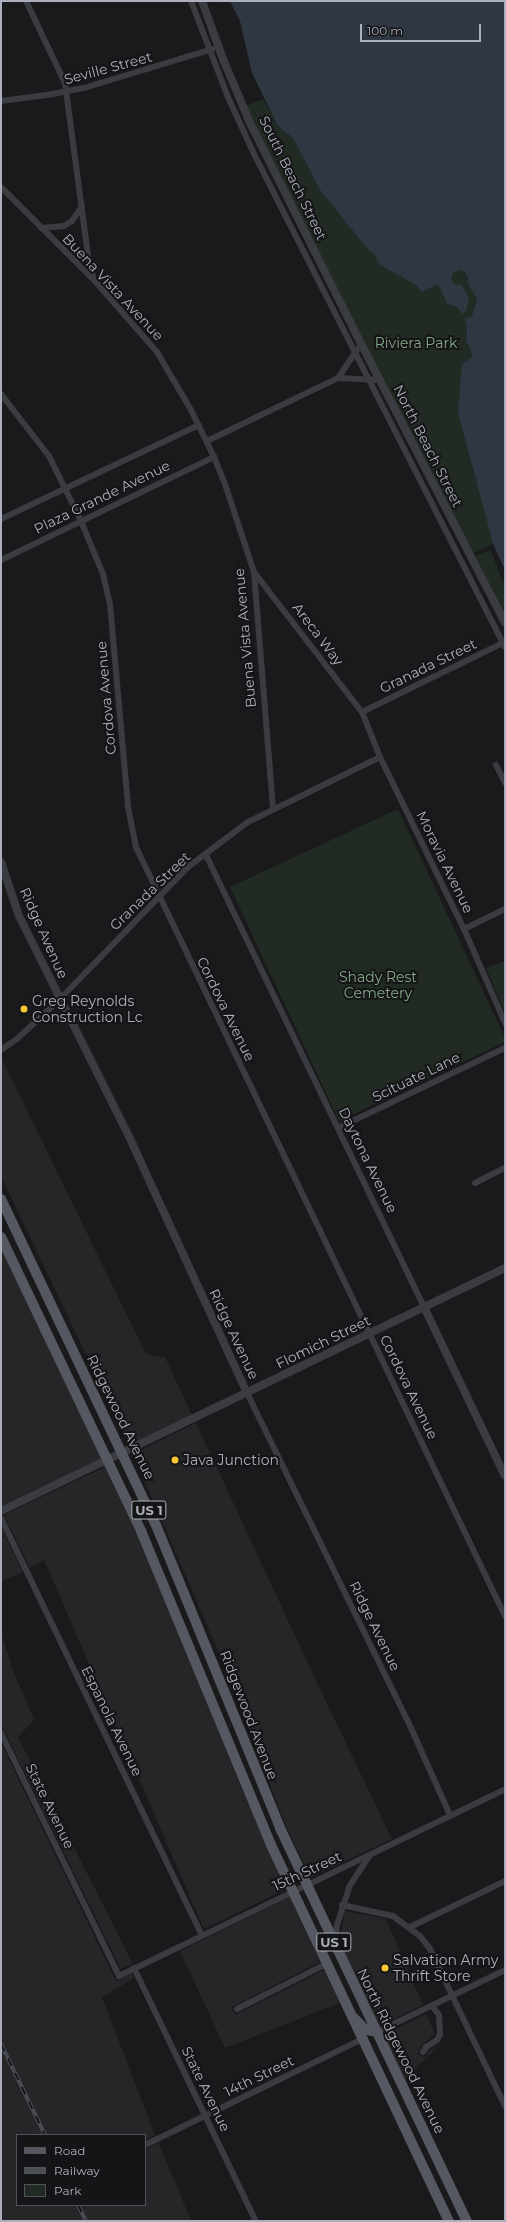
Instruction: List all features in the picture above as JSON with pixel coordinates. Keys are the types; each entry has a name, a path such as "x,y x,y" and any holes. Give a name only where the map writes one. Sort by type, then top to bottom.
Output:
{"main road":[{"name":"Ridgewood Avenue","path":"1,1199 123,1453 182,1584 280,1828"},
{"name":"Ridgewood Avenue","path":"1,1237 108,1460 163,1581 225,1738 271,1845"},
{"name":"North Ridgewood Avenue","path":"280,1828 467,2221"},
{"name":"North Ridgewood Avenue","path":"271,1845 326,1964 449,2221"},
{"path":"350,2014 366,2030 377,2032"},
{"path":"362,2039 388,2056"}],"street":[{"path":"26,1 64,80 67,92 89,262 94,280"},
{"path":"191,1 209,50 254,154 504,644"},
{"name":"South Beach Street","path":"202,1 250,123 371,362"},
{"name":"Seville Street","path":"1,101 67,92 125,77 219,47"},
{"name":"Buena Vista Avenue","path":"1,187 94,280 157,352 199,425 214,457 226,487 254,572 273,809"},
{"path":"41,228 64,226 72,221 82,206"},
{"path":"338,378 361,344"},
{"name":"North Beach Street","path":"371,362 505,623"},
{"path":"207,441 338,378 380,380"},
{"name":"Cordova Avenue","path":"1,394 49,456 81,520 103,574 110,604 128,807 136,847 158,896 505,1616"},
{"name":"Plaza Grande Avenue","path":"1,519 199,425"},
{"name":"Plaza Grande Avenue","path":"1,560 214,457"},
{"name":"Areca Way","path":"254,572 362,712"},
{"name":"Granada Street","path":"362,712 504,644"},
{"name":"Moravia Avenue","path":"362,712 380,757 464,929 505,1023"},
{"name":"Granada Street","path":"1,1050 17,1039 60,999 158,896 188,868 248,822 380,757"},
{"path":"496,765 505,783"},
{"name":"Daytona Avenue","path":"206,855 505,1476"},
{"name":"Ridge Avenue","path":"1,862 19,916 132,1143 247,1393 407,1719 450,1815"},
{"path":"464,929 505,909"},
{"name":"Scituate Lane","path":"338,1128 505,1048"},
{"path":"475,1183 505,1168"},
{"name":"Flomich Street","path":"1,1511 505,1268"},
{"name":"Espanola Avenue","path":"1,1518 202,1935"},
{"name":"State Avenue","path":"1,1733 119,1976"},
{"name":"15th Street","path":"119,1976 505,1788"},
{"path":"335,1944 342,1906 348,1887 371,1854"},
{"path":"410,1927 505,1881"},
{"path":"342,1906 393,1916 410,1927 430,1949 505,2106"},
{"path":"237,2009 326,1964"},
{"name":"State Avenue","path":"134,1968 256,2221"},
{"path":"377,2032 505,1970"},
{"path":"423,2052 440,2034 439,2015 432,2006"},
{"name":"14th Street","path":"146,2145 362,2039"}],"shaded area":[{"path":"230,1 505,1 505,570 493,544 458,412 462,364 473,357 466,340 467,328 465,319 472,316 477,299 467,282 468,277 465,272 459,270 453,273 451,278 454,284 462,285 469,299 466,311 462,314 457,307 447,304 438,284 422,292 416,285 380,265 374,253 370,252 320,190 293,138 278,126 252,73 240,21"},
{"path":"1,1057 146,1354 165,1357 192,1415 129,1445 1,1176"},
{"path":"1,1247 103,1458 1,1506"},
{"path":"196,1423 320,1689 392,1839 310,1878 284,1821 232,1683 133,1454"},
{"path":"107,1466 138,1533 244,1795 286,1889 204,1929 44,1560 30,1568 4,1515"},
{"path":"1,1527 23,1572 1,1581"},
{"path":"1,1632 14,1673 34,1720 18,1737 133,1964 121,1969 1,1724"},
{"path":"1,1743 116,1981 132,1974 134,1978 102,1997 155,2135 146,2140 146,2134 16,2134 16,2206 146,2206 146,2150 159,2143 191,2221 1,2221"},
{"path":"290,1897 320,1962 232,2007 235,2015 324,1970 340,2003 225,2048 180,1951"},
{"path":"345,1911 386,1919 423,2005 379,2026 339,1942"},
{"path":"426,2014 435,2034 422,2045 418,2054 425,2058 429,2051 439,2045 405,2079 383,2035"}],"green space":[{"name":"Riviera Park","path":"263,99 278,126 293,138 320,190 370,252 374,252 380,265 416,285 422,292 438,284 447,304 457,307 462,313 459,286 454,284 451,278 453,273 459,270 465,272 468,277 467,282 477,299 472,316 465,319 467,328 466,340 473,357 470,457 493,544 469,555 244,107"},
{"path":"491,550 501,578 505,582 505,613 475,556"},
{"name":"Shady Rest Cemetery","path":"398,809 505,1038 505,1042 339,1121 230,887"},
{"path":"505,961 505,1013 486,968"}],"railway":[{"path":"1,2044 45,2134"},
{"path":"78,2206 86,2221"}],"place":[{"name":"Greg Reynolds Construction Lc","path":"24,1009"},
{"name":"Java Junction","path":"175,1460"},
{"name":"Salvation Army Thrift Store","path":"385,1968"}]}
